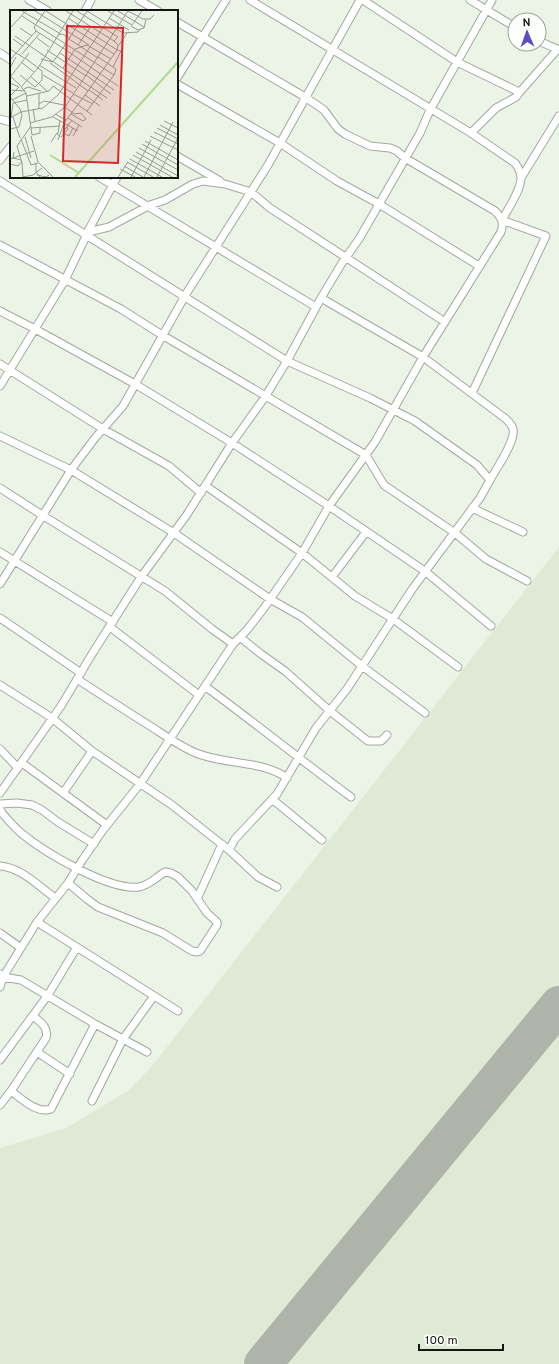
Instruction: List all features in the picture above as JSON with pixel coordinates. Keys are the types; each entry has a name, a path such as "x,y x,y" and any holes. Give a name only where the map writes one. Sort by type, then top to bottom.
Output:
{"street":[{"path":"29,0 46,10"},
{"path":"86,10 91,0"},
{"path":"139,0 156,10"},
{"path":"178,76 226,0"},
{"path":"0,988 2,976 37,922 68,883 107,825 140,784 199,695 206,687 233,644 270,599 302,553 329,506 366,455 445,322 501,232 503,226 502,220 520,187 521,178 515,163 471,133 430,110 250,0"},
{"path":"0,584 71,470 95,438 123,406 185,296 251,192 280,143 331,49 360,0"},
{"path":"363,0 457,62 517,91 518,94"},
{"path":"470,0 507,22"},
{"path":"0,793 61,706 141,577 174,533 206,486 232,443 265,397 287,361 316,306 359,239 420,133 430,110 492,0"},
{"path":"178,23 305,97 324,110 338,129 346,134 370,146 390,148 494,211 502,220 546,236 472,393"},
{"path":"471,133 496,108 516,97 558,50 547,45"},
{"path":"0,53 10,59"},
{"path":"178,85 280,143 337,180 379,204 479,266"},
{"path":"521,178 559,116"},
{"path":"0,119 10,122"},
{"path":"0,160 10,147"},
{"path":"178,157 226,184"},
{"path":"101,178 316,306"},
{"path":"0,386 65,280 86,234 116,178"},
{"path":"0,181 287,361 393,409 415,421 461,453 482,470 490,480"},
{"path":"86,234 91,230 109,226 148,206 165,200 193,184 203,181 226,184 251,192 270,208 445,322"},
{"path":"0,246 121,309 265,397 366,455 384,485 455,533 486,559 527,581"},
{"path":"228,850 235,839 272,799 287,778 316,728 347,689 426,572 455,533 490,480 508,448 513,433 513,428 506,419 424,357 321,298"},
{"path":"0,311 135,384 232,443 329,506 426,572 491,626"},
{"path":"0,364 104,429 169,466 201,493"},
{"path":"0,436 71,470 174,533 270,599 302,617 362,666 425,713"},
{"path":"206,486 302,553 355,596 393,620 458,667"},
{"path":"0,488 165,591 233,644"},
{"path":"472,508 523,532"},
{"path":"332,577 366,532"},
{"path":"0,552 112,624 199,695"},
{"path":"0,618 79,676 171,739 212,759 264,768 274,771 287,778"},
{"path":"240,637 285,671 368,741 381,741 387,735"},
{"path":"0,685 52,718 92,751 172,805 222,844 258,877 277,887"},
{"path":"206,687 351,797"},
{"path":"0,749 20,765 63,793 107,825"},
{"path":"63,793 92,751"},
{"path":"272,799 322,840"},
{"path":"0,804 21,803 32,805 94,844"},
{"path":"1,812 25,836 55,856 96,878 127,887 139,887 151,883 165,872 171,873 178,877 197,899 206,914 216,922 217,925 200,951 192,951 163,934 98,906 68,883"},
{"path":"197,899 222,844"},
{"path":"0,866 10,867 19,871 55,898"},
{"path":"37,922 178,1011"},
{"path":"0,933 21,948"},
{"path":"0,1060 48,995 77,947"},
{"path":"2,976 21,980 147,1052"},
{"path":"92,1102 123,1039 154,996"},
{"path":"0,1104 11,1091 37,1052 47,1033 46,1028 32,1016"},
{"path":"11,1091 38,1110 46,1111 51,1109 96,1024"},
{"path":"37,1052 70,1074"}],"shaded area":[{"path":"559,547 559,1364 0,1364 0,1148 66,1128 129,1090 152,1066"}],"runway":[{"path":"263,1364 559,1005"}]}
